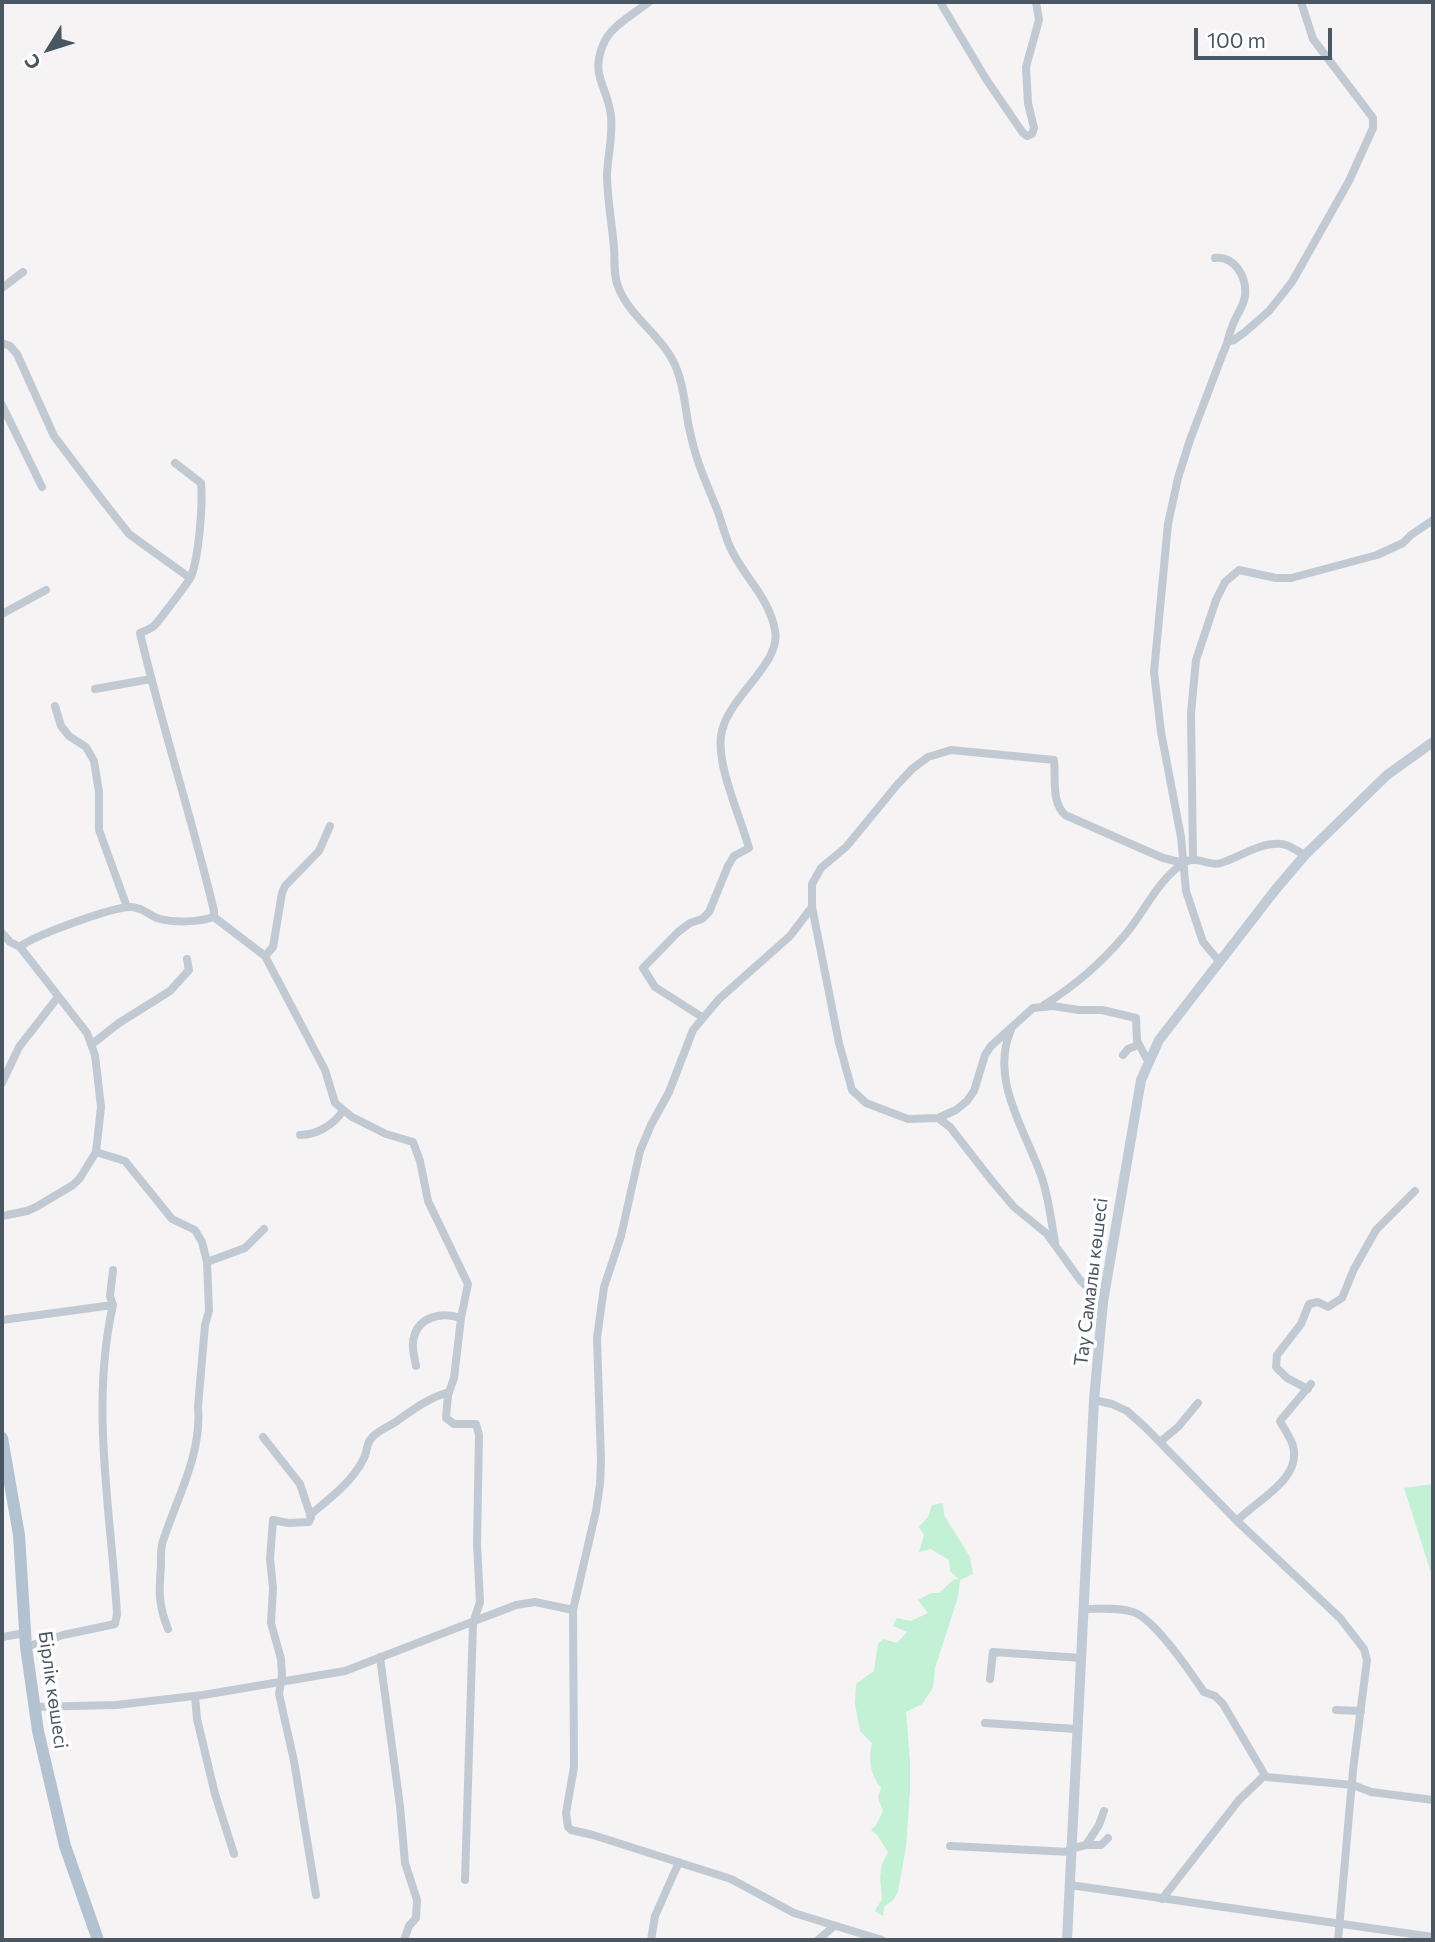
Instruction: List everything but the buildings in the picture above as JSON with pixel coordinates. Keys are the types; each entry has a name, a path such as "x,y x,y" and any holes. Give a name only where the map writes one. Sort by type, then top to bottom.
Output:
{"main road":[{"name":"Бірлік көшесі","path":"2,1438 19,1535 26,1647 33,1707 44,1765 65,1846 98,1940"}],"street":[{"path":"649,2 613,31 604,42 597,71 611,113 612,146 607,175 616,282 624,301 661,341 676,366 700,471 731,548 764,598 776,634 768,658 733,704 721,734 723,766 749,848 734,856 709,912 678,932 643,968 655,987 702,1017"},
{"path":"940,2 995,94 1027,136 1032,134 1034,128 1028,103 1026,67 1039,20 1036,2"},
{"path":"1229,341 1245,332 1269,311 1292,282 1349,180 1373,128 1373,118 1313,39 1301,2"},
{"path":"1215,258 1231,261 1237,266 1246,292 1178,478 1168,524 1155,650 1155,692 1188,861 1186,891 1200,936 1209,952 1219,961"},
{"path":"2,288 23,272"},
{"path":"2,343 10,346 17,354 54,436 129,534 190,578"},
{"path":"2,405 42,487"},
{"path":"175,463 201,483 197,544 190,578 152,628 140,633 198,843 214,917"},
{"path":"1305,855 1284,844 1266,844 1211,865 1188,861 1163,858 1065,815 1058,808 1054,760 951,750 928,757 912,769 846,847 821,868 812,884 813,907 839,1043 852,1090 866,1103 908,1119 938,1118 956,1110 967,1101 977,1084 985,1055 991,1046 1033,1009 1061,994 1125,936 1157,889 1188,861 1191,855 1192,687 1203,634 1225,582 1239,570 1276,578 1291,578 1377,555 1403,542 1433,520"},
{"path":"2,614 46,590"},
{"path":"95,689 151,679"},
{"path":"55,706 61,726 69,736 86,747 94,761 99,830 127,907"},
{"name":"Тау Самалы көшесі","path":"1067,1940 1094,1400 1103,1302 1141,1080 1159,1040 1305,855 1387,775 1433,742"},
{"path":"265,956 273,947 285,886 319,850 330,826"},
{"path":"20,947 56,930 127,907 146,909 159,919 189,921 214,917 265,956 324,1070 335,1102 343,1111 386,1134 413,1142 420,1161 428,1201 468,1284 446,1418 454,1424 476,1424 479,1435 477,1544 480,1602 472,1623 465,1880"},
{"path":"813,907 790,936 741,978 692,1030 669,1092 643,1144 621,1236 600,1303 596,1361 600,1484 573,1610 574,1767 566,1813 571,1830 731,1880 794,1913 882,1940"},
{"path":"2,933 20,947 58,997 71,1009 92,1044 100,1099 96,1152 86,1170 73,1185 27,1211 2,1216"},
{"path":"92,1044 119,1023 170,992 189,971 187,959"},
{"path":"2,1083 19,1048 58,997"},
{"path":"1044,1005 1102,1010 1136,1018 1138,1045 1148,1061"},
{"path":"1012,1027 1005,1048 1004,1075 1047,1195 1055,1245"},
{"path":"1123,1055 1128,1049 1138,1045"},
{"path":"300,1135 319,1131 338,1118 343,1111"},
{"path":"938,1118 950,1127 975,1162 1014,1207 1048,1234 1080,1280 1103,1302"},
{"path":"96,1152 125,1161 172,1219 195,1230 202,1242 207,1262 209,1311 205,1325 199,1419 189,1474 161,1549 158,1590 160,1608 168,1629"},
{"path":"1237,1521 1281,1482 1293,1467 1293,1445 1280,1421 1310,1386 1287,1378 1276,1367 1278,1355 1301,1324 1309,1304 1318,1302 1328,1307 1342,1298 1354,1269 1376,1230 1415,1191"},
{"path":"207,1262 246,1248 264,1229"},
{"path":"26,1647 63,1635 115,1624 117,1615 103,1416 104,1381 113,1305 110,1296 113,1270"},
{"path":"2,1320 113,1305"},
{"path":"416,1366 412,1342 422,1322 431,1317 461,1318"},
{"path":"310,1515 355,1472 364,1460 369,1441 376,1434 414,1408 449,1392"},
{"path":"1094,1400 1126,1410 1237,1521 1340,1618 1363,1649 1367,1660 1338,1940"},
{"path":"1160,1442 1178,1427 1198,1403"},
{"path":"262,1437 300,1484 310,1515 309,1522 304,1524 273,1520 270,1559 273,1588 271,1623 281,1659 279,1694 294,1761 316,1895"},
{"path":"33,1707 116,1705 195,1696 279,1681 293,1682 345,1671 526,1603 573,1610"},
{"path":"1084,1609 1137,1612 1158,1631 1204,1692 1215,1696 1223,1704 1266,1777 1353,1785 1371,1792 1433,1800"},
{"path":"2,1637 25,1633"},
{"path":"990,1679 993,1652 1082,1658"},
{"path":"380,1657 405,1863 417,1900 416,1918 409,1926 404,1940"},
{"path":"195,1696 197,1719 215,1794 234,1854"},
{"path":"1336,1710 1361,1711"},
{"path":"985,1723 1076,1729"},
{"path":"1162,1899 1239,1800 1265,1775"},
{"path":"1086,1845 1099,1825 1104,1811"},
{"path":"950,1846 1016,1851 1070,1851 1086,1845 1101,1845 1108,1838"},
{"path":"651,1940 655,1916 680,1862"},
{"path":"1070,1885 1433,1937"},
{"path":"818,1940 833,1927"}],"green space":[{"path":"1433,1484 1433,1579 1404,1488"},
{"path":"943,1503 944,1515 970,1557 973,1574 960,1580 958,1597 935,1668 933,1688 922,1704 906,1712 910,1791 906,1847 898,1892 884,1907 883,1916 875,1911 882,1899 880,1877 888,1852 871,1830 883,1811 878,1798 881,1788 871,1767 872,1743 860,1731 855,1704 856,1684 874,1671 878,1644 883,1639 897,1643 907,1632 893,1626 897,1618 911,1621 928,1613 918,1600 931,1593 939,1593 953,1580 959,1579 950,1571 949,1560 931,1549 919,1552 924,1535 919,1527 928,1517 932,1505"}]}
